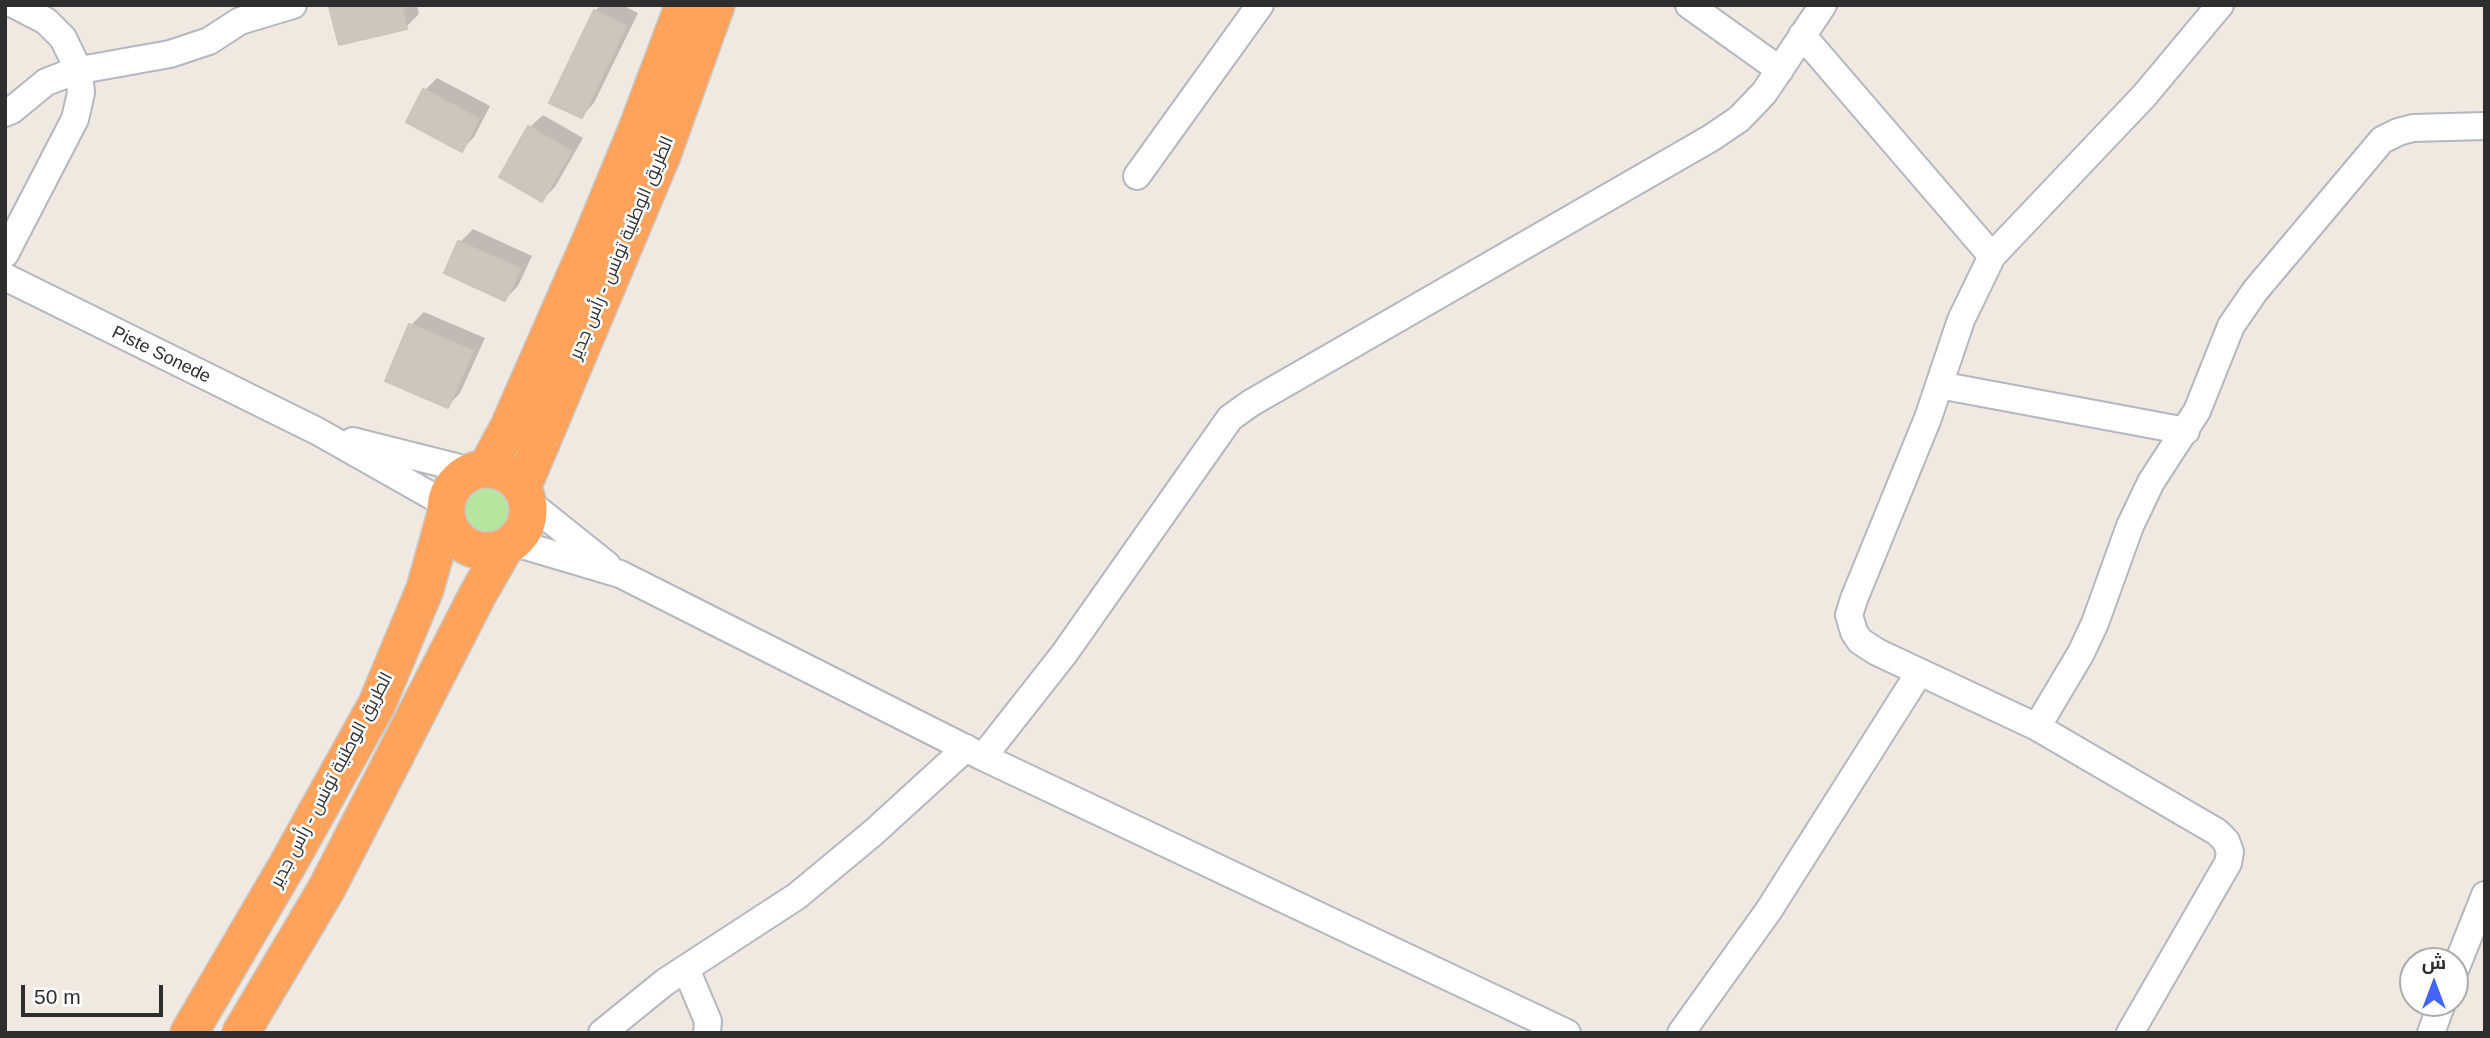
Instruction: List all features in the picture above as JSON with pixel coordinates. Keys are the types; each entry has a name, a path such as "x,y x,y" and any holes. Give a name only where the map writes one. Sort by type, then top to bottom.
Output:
{"highway":[{"name":"الطريق الوطنية تونس - رأس جدير","path":"479,470 508,429 593,238 661,70 684,5"},
{"name":"الطريق الوطنية تونس - رأس جدير","path":"525,494 657,168 716,5"},
{"path":"242,1033 327,888 478,594 509,545 524,528 527,519 525,494 513,477 500,471 479,470 460,479 451,490 446,509 449,527 456,537 467,546 479,550 492,551 509,545"},
{"name":"الطريق الوطنية تونس - رأس جدير","path":"189,1033 288,864 377,704 425,589 446,509"}],"street":[{"path":"5,254 75,118 81,93 79,71 63,38 46,21 15,5"},
{"path":"5,113 46,82 79,71 170,54 209,41 240,21 293,5"},
{"path":"1137,176 1261,5"},
{"path":"1689,5 1780,70"},
{"path":"602,1033 664,982 797,896 974,752 1064,654 1230,418 1251,403 1711,138 1752,106 1764,93 1823,5"},
{"path":"2130,1033 2228,863 2230,852 2226,841 2217,832 2037,727 1919,673 1860,641 1849,615 1940,385 1961,320 1992,257 2144,96 2220,5"},
{"path":"1802,35 1992,257"},
{"path":"2037,727 2081,653 2095,623 2130,526 2151,482 2197,411 2231,326 2255,291 2382,140 2413,128 2485,127"},
{"name":"Piste Sonede","path":"5,277 317,431 446,509"},
{"path":"1940,385 2186,431"},
{"name":"Piste Sonede","path":"317,431 479,470"},
{"path":"525,494 620,574"},
{"path":"509,545 620,574 974,752 1567,1033"},
{"path":"1681,1033 1769,910 1919,673"},
{"path":"2464,947 2485,895"},
{"path":"686,969 708,1021 707,1033"}],"green space":[{"path":"480,483 492,483 502,487 510,495 514,511 510,527 502,535 492,539 480,539 470,535 462,527 458,517 458,505 462,495 470,487"}],"building":[{"path":"402,5 407,29 339,45 329,7"},
{"path":"594,10 626,26 582,118 549,103"},
{"path":"423,89 479,119 462,152 406,122"},
{"path":"528,126 571,151 542,202 499,177"},
{"path":"458,241 520,269 505,301 444,273"},
{"path":"409,324 473,351 448,408 385,381"}]}
